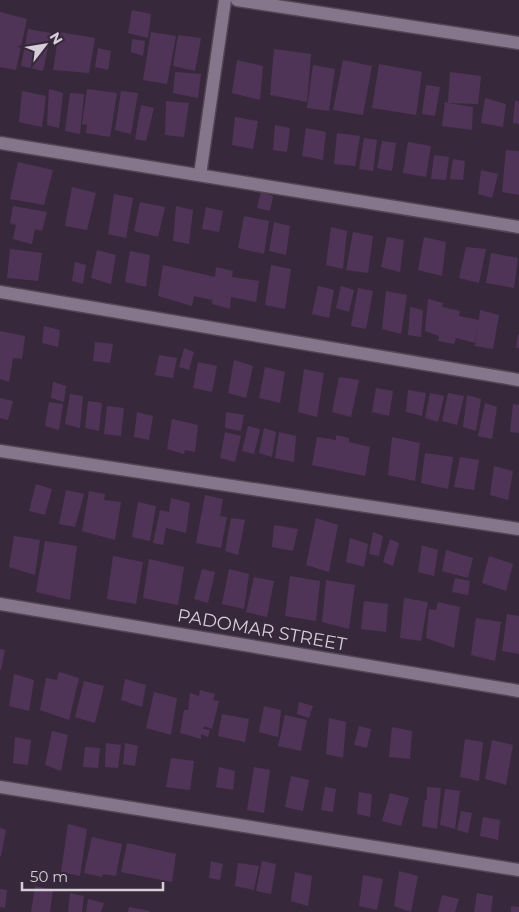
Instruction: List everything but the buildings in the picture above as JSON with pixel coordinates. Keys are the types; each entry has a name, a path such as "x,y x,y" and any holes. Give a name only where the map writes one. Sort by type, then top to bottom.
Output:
{"street":[{"path":"200,175 224,0"},
{"path":"237,0 519,43"},
{"path":"0,142 519,227"},
{"path":"0,292 519,380"},
{"path":"0,451 519,529"},
{"name":"PADOMAR STREET","path":"0,604 519,691"},
{"path":"0,787 519,870"}]}
